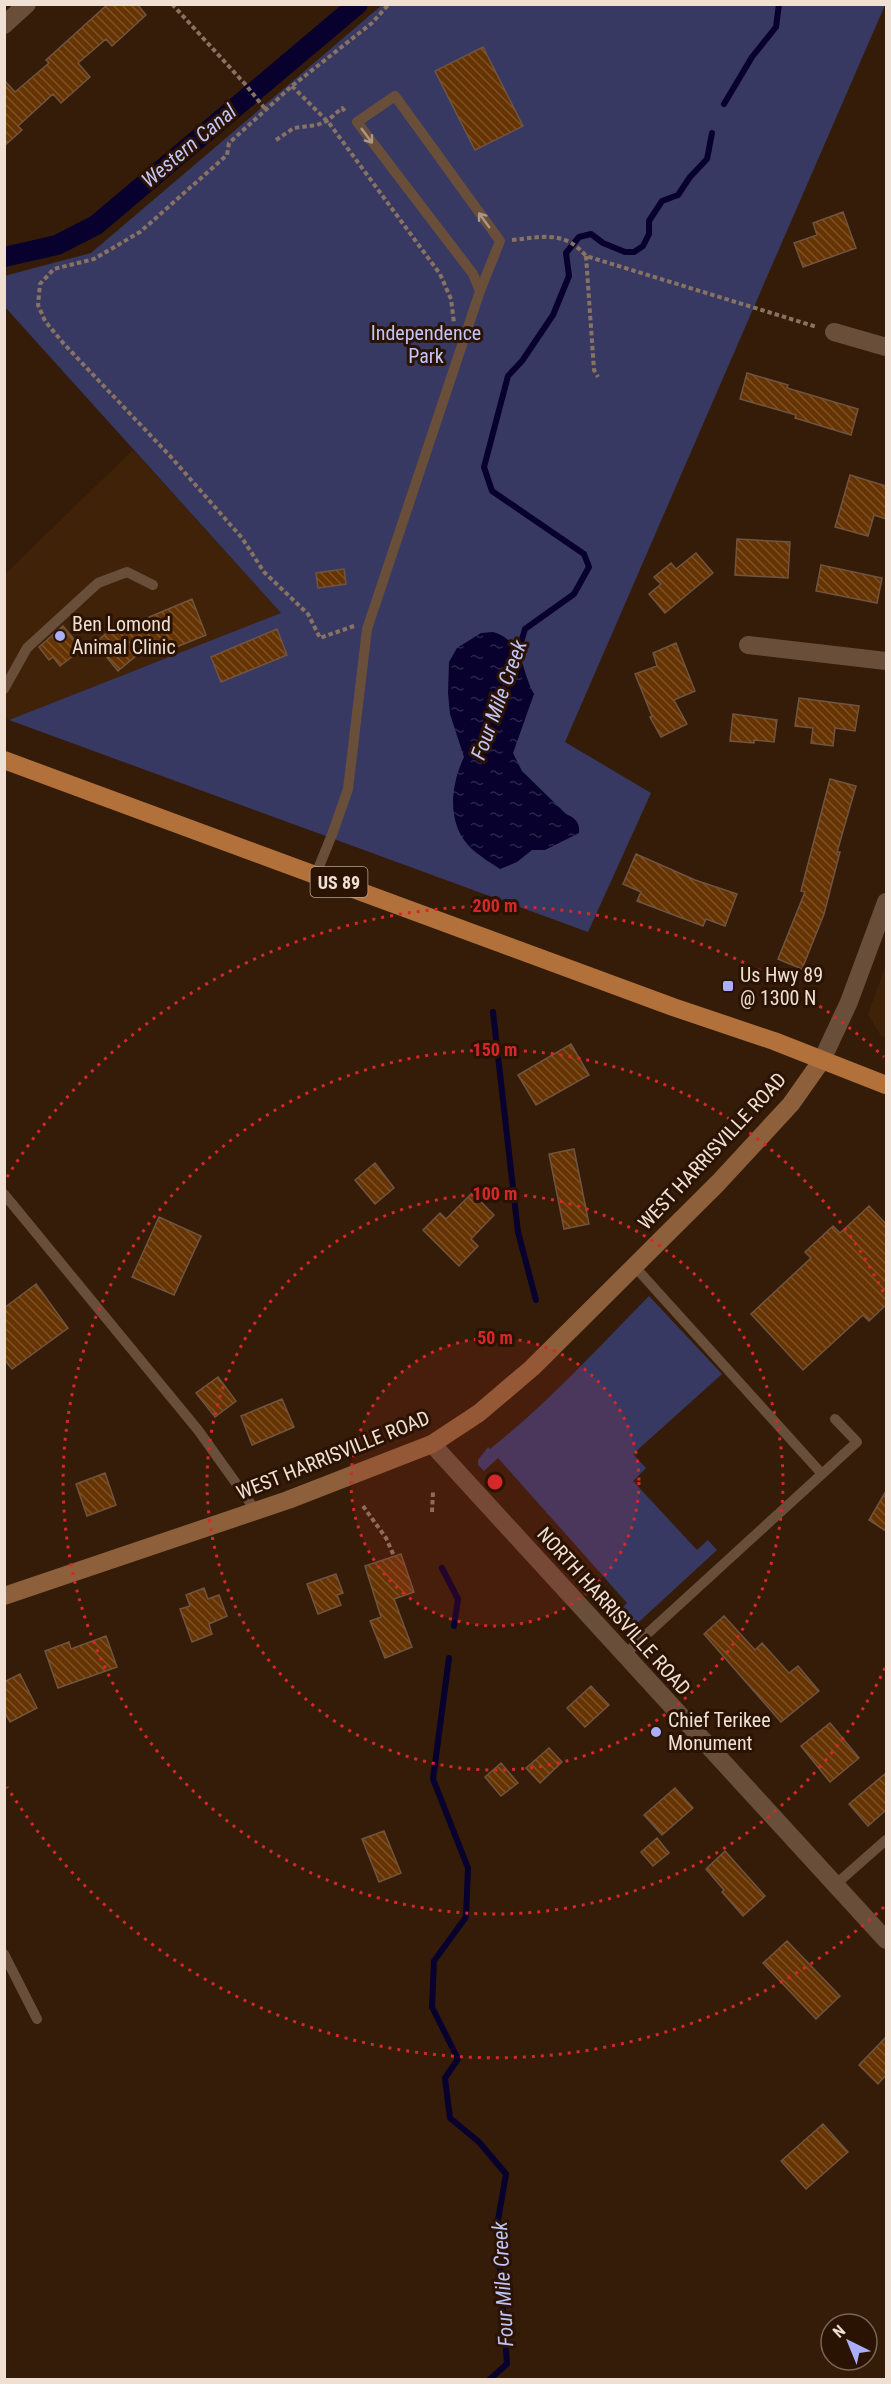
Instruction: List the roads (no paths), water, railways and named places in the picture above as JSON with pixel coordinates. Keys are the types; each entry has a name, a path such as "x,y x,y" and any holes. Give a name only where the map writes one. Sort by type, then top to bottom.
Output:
{"main road":[{"name":"US 89","path":"4,760 886,1085"},
{"name":"WEST HARRISVILLE ROAD","path":"4,1596 288,1500 432,1444 479,1413 532,1368 635,1267 718,1183 791,1104 822,1060"}],"street":[{"path":"4,25 27,4"},
{"path":"834,332 886,346"},
{"path":"748,645 886,661"},
{"path":"822,1060 849,1002 886,902"},
{"name":"NORTH HARRISVILLE ROAD","path":"432,1444 623,1656 886,1940"}],"lane":[{"path":"316,874 348,789 367,629 480,291 500,241 395,96 357,122 473,274 480,291"},
{"path":"4,689 27,648 98,583 127,572 153,585"},
{"path":"4,1194 198,1430 256,1511"},
{"path":"635,1267 822,1474"},
{"path":"623,1656 856,1442 835,1419"},
{"path":"835,1885 886,1840"},
{"path":"4,1954 37,2019"}],"water":[{"path":"493,632 511,642 534,694 513,753 522,771 578,823 579,829 579,833 545,850 532,850 517,862 500,869 476,853 458,830 453,806 454,793 464,757 450,714 448,693 449,662 457,648 481,633"}],"waterway":[{"name":"Western Canal","path":"4,257 57,245 96,225 358,4"},
{"name":"Four Mile Creek","path":"724,104 752,57 776,27 779,4"},
{"name":"Four Mile Creek","path":"516,659 525,629 574,594 589,567 584,554 492,491 484,467 508,376 522,361 553,315 569,276 566,253 579,237 591,234 603,243 625,252 634,252 643,246 649,234 649,221 662,201 678,195 690,177 707,159 712,133"},
{"name":"Four Mile Creek","path":"493,1012 518,1232 536,1300"},
{"name":"Four Mile Creek","path":"442,1568 458,1599 454,1626"},
{"name":"Four Mile Creek","path":"449,1658 433,1779 468,1868 466,1917 434,1961 432,2007 458,2059 445,2078 450,2118 479,2142 506,2174 497,2226 507,2364 489,2380"}],"place":[{"name":"Ben Lomond Animal Clinic","path":"60,636"},
{"name":"Us Hwy 89 @ 1300 N","path":"728,986"},
{"name":"Chief Terikee Monument","path":"656,1732"}],"park label":[{"name":"Independence Park","path":"426,344"}]}
